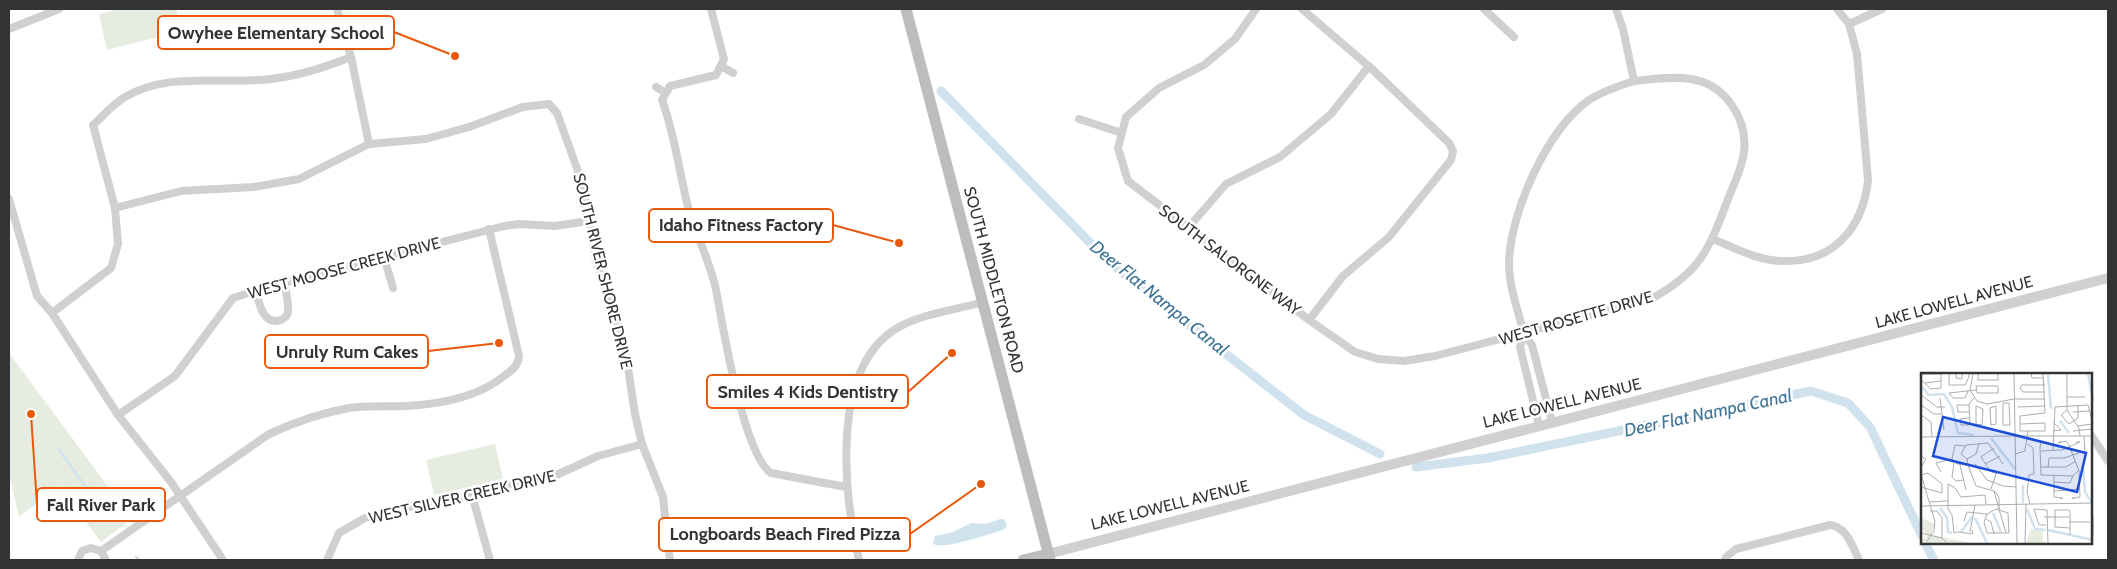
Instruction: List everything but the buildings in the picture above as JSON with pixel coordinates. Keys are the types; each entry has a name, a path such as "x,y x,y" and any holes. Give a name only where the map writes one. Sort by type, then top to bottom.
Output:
{"main road":[{"name":"SOUTH MIDDLETON ROAD","path":"906,9 1049,557"},
{"name":"LAKE LOWELL AVENUE","path":"1023,560 1049,557"}],"street":[{"path":"9,29 59,9"},
{"path":"115,208 181,191 254,187 298,179 369,144 351,57 337,9"},
{"path":"711,9 724,59 721,66 716,75 670,86 662,100 671,126 688,207 716,288 724,339 754,451 765,468 771,472 846,487"},
{"path":"1078,119 1122,133 1126,117 1159,88 1210,60 1235,39 1256,9"},
{"path":"1302,9 1369,66 1449,143 1453,151 1451,160 1389,237 1343,276 1309,320"},
{"path":"1484,9 1514,37"},
{"path":"1616,9 1623,29 1634,80"},
{"path":"1713,239 1753,256 1782,261 1804,260 1826,252 1847,237 1858,220 1866,200 1868,180 1857,54 1849,24 1838,9"},
{"path":"1849,24 1882,9"},
{"path":"52,313 111,268 118,244 115,208 93,124 125,97 162,84 216,79 270,79 328,66 351,57"},
{"path":"721,66 733,73"},
{"path":"1188,228 1226,184 1280,156 1331,114 1369,66"},
{"name":"WEST ROSETTE DRIVE","path":"1378,359 1404,361 1524,334 1650,300 1672,288 1688,275 1700,261 1713,239 1744,152 1744,138 1735,108 1713,87 1692,79 1634,80 1611,88 1588,101 1568,120 1530,180 1512,234 1509,263 1510,283 1524,334"},
{"path":"656,87 666,93"},
{"name":"SOUTH RIVER SHORE DRIVE","path":"369,144 426,139 469,127 523,107 548,104 557,113 583,185 596,261 625,348 635,414 642,444 663,497 670,560"},
{"name":"SOUTH SALORGNE WAY","path":"1122,133 1118,148 1128,181 1309,320 1355,352 1378,359"},
{"path":"9,198 37,296 52,313 118,416 180,496 223,560"},
{"name":"WEST MOOSE CREEK DRIVE","path":"118,416 175,376 233,298 489,229 519,224 554,226 589,221"},
{"path":"101,551 269,434 297,422 350,408 406,406 450,400 490,388 507,374 518,363 519,356 489,229"},
{"path":"384,257 393,288"},
{"name":"LAKE LOWELL AVENUE","path":"1049,557 1539,425 2108,278"},
{"path":"256,291 265,315 271,320 279,321 286,317 288,312 284,283"},
{"path":"859,560 851,526 846,487 845,455 850,419 865,361 880,340 900,327 924,318 983,302"},
{"path":"1524,334 1532,345 1552,422"},
{"path":"1524,334 1520,347 1539,425"},
{"path":"2092,437 2108,461"},
{"name":"WEST SILVER CREEK DRIVE","path":"327,560 339,533 366,518 389,511 472,495 509,484 552,478 598,456 642,444"},
{"path":"472,495 490,560"},
{"path":"1726,558 1736,549 1830,525 1838,526 1845,532 1859,560"},
{"path":"78,560 82,551 91,548 101,551 106,560"}],"shaded area":[{"path":"120,9 176,9 182,31 107,50 99,14"},
{"path":"9,353 132,519 101,542 60,486 19,517 9,474"},
{"path":"495,444 503,479 434,495 426,460"}],"water":[{"path":"1004,519 1007,526 1003,530 947,545 933,544 935,536 953,532 971,523 986,524"}],"waterway":[{"name":"Deer Flat Nampa Canal","path":"941,91 1110,263 1304,415 1380,454"},
{"name":"Deer Flat Nampa Canal","path":"1416,467 1488,458 1811,391 1848,403 1870,427 1921,534"},
{"path":"59,450 110,520"},
{"name":"Deer Flat Nampa Canal","path":"1926,544 1934,560"},
{"path":"136,557 139,560"}],"place":[{"name":"Owyhee Elementary School","path":"455,56"},
{"name":"Idaho Fitness Factory","path":"899,243"},
{"name":"Unruly Rum Cakes","path":"499,343"},
{"name":"Smiles 4 Kids Dentistry","path":"952,353"},
{"name":"Fall River Park","path":"31,414"},
{"name":"Longboards Beach Fired Pizza","path":"981,484"}]}
